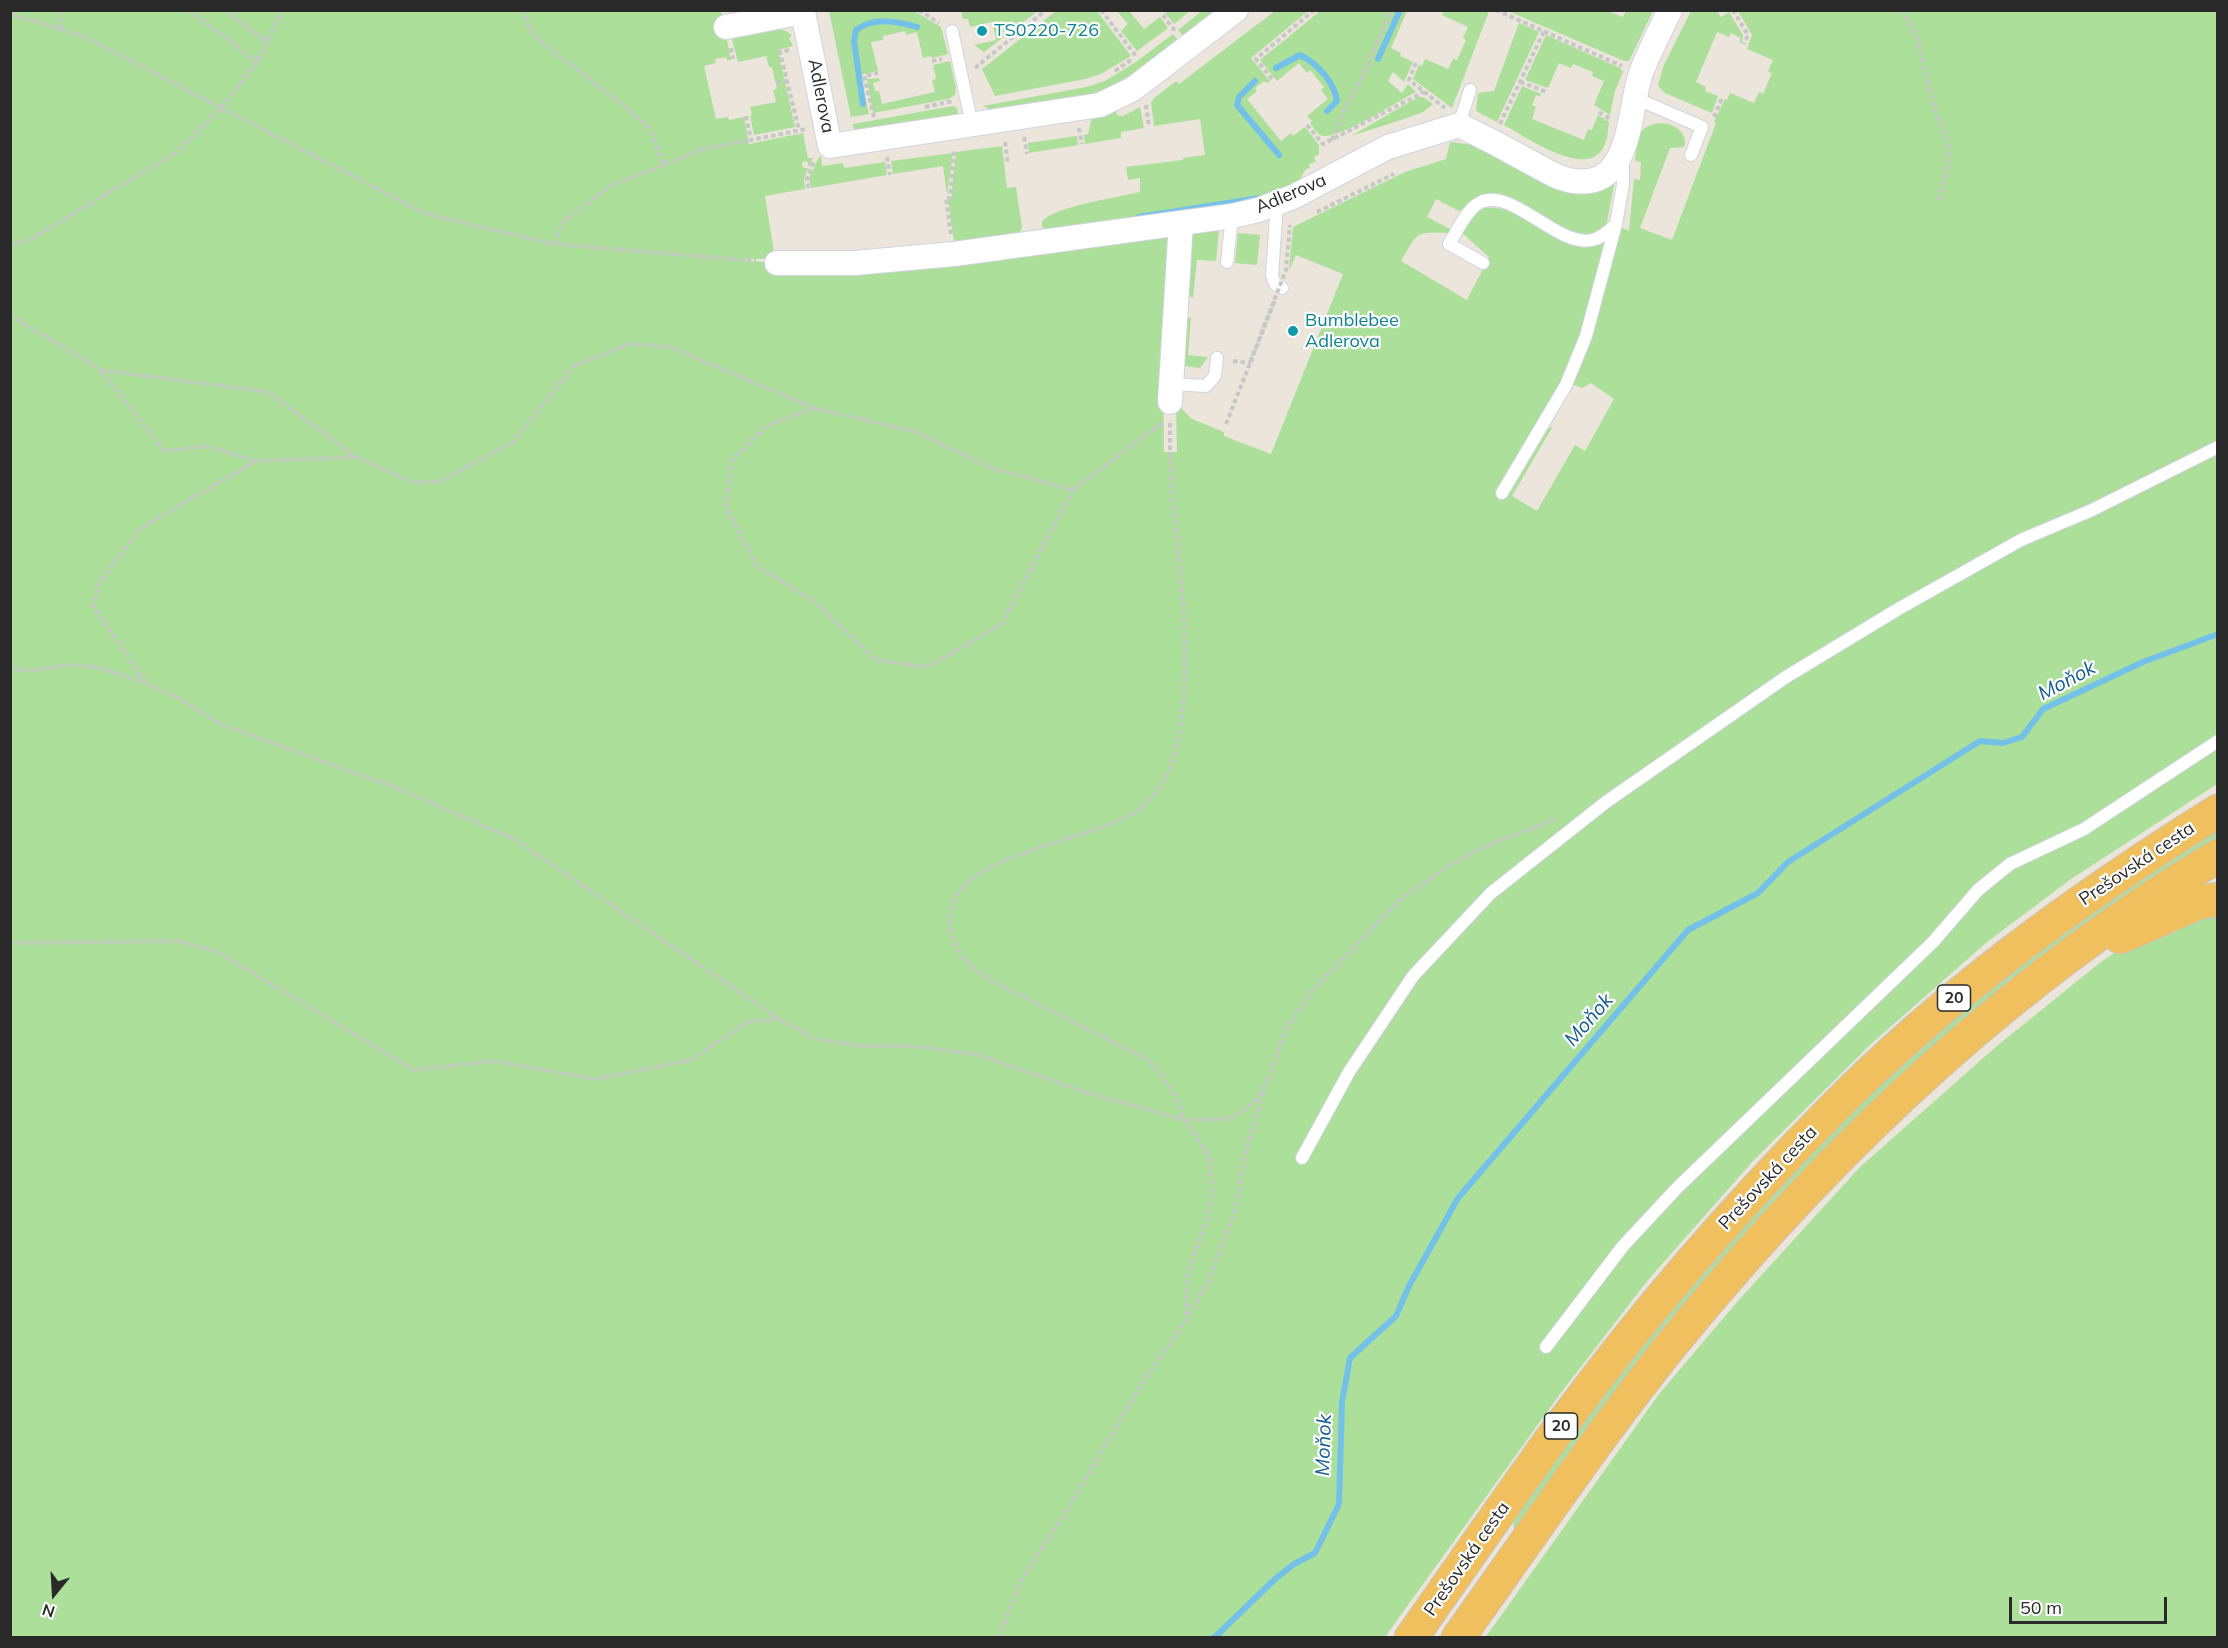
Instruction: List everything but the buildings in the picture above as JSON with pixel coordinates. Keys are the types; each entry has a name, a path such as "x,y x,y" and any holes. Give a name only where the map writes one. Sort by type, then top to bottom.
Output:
{"highway":[{"name":"Prešovská cesta","path":"1411,1638 1564,1422 1640,1323 1724,1225 1831,1111 1942,1008 2044,927 2150,853 2217,811"},
{"name":"Prešovská cesta","path":"1458,1638 1599,1440 1673,1343 1755,1247 1858,1138 1931,1069 2055,966 2116,921 2217,855"},
{"path":"2055,966 2199,903 2217,899"}],"street":[{"name":"Adlerova","path":"726,27 803,12 830,146 964,118 1088,108 1114,99 1161,69 1236,10"},
{"path":"1456,116 1551,173 1575,181 1588,181 1601,176 1612,169 1622,153 1641,74 1670,10"},
{"name":"Adlerova","path":"777,262 855,263 954,254 1181,223 1231,224 1309,189 1388,147 1456,116"},
{"path":"1170,401 1184,307 1181,223"}],"lane":[{"path":"952,31 963,78 964,118"},
{"path":"1456,116 1470,90"},
{"path":"1635,99 1702,127 1690,155"},
{"path":"1502,493 1566,385 1586,336 1616,224 1623,184 1622,153"},
{"path":"1483,263 1449,244 1468,214 1476,205 1485,200 1508,203 1578,240 1591,240 1604,235 1616,224"},
{"path":"1278,203 1272,276 1275,284 1282,288"},
{"path":"1227,262 1231,224"},
{"path":"1170,401 1206,386 1215,376 1221,359"},
{"path":"1302,1158 1349,1072 1413,976 1491,892 1606,802 1786,677 1900,608 2021,540 2092,510 2217,447"},
{"path":"1546,1347 1623,1246 1677,1188 1933,942 1978,890 2010,864 2084,829 2217,741"}],"path":[{"path":"57,10 62,29"},
{"path":"189,10 257,62"},
{"path":"224,10 267,42"},
{"path":"10,245 33,238 177,152 221,108 257,62 283,10"},
{"path":"522,10 534,36 623,105 650,129 663,165"},
{"path":"919,10 930,18"},
{"path":"963,78 1046,10"},
{"path":"1101,10 1136,56"},
{"path":"1272,79 1256,59 1314,10"},
{"path":"1332,140 1391,10"},
{"path":"1496,10 1629,69"},
{"path":"1733,10 1748,35 1744,44"},
{"path":"1902,10 1916,35 1935,111 1946,136 1949,150 1939,200"},
{"path":"10,14 83,36 426,214 554,244 777,262"},
{"path":"1162,15 1173,28"},
{"path":"1164,35 1180,22"},
{"path":"1499,127 1544,31"},
{"path":"799,130 780,52 810,45"},
{"path":"1112,73 1145,49"},
{"path":"932,61 942,59"},
{"path":"1416,63 1409,80 1436,102"},
{"path":"878,73 864,76 872,117 883,115"},
{"path":"776,84 787,81"},
{"path":"1520,82 1547,92"},
{"path":"1307,125 1323,144 1424,92"},
{"path":"1714,117 1722,98"},
{"path":"924,107 955,101 964,118 955,152 950,198 946,198 954,254"},
{"path":"1147,107 1149,127"},
{"path":"1599,112 1613,121 1615,112"},
{"path":"746,116 752,140"},
{"path":"554,244 563,222 612,185 703,149 827,125"},
{"path":"1080,129 1082,144"},
{"path":"1005,146 1008,164"},
{"path":"888,162 890,175"},
{"path":"1311,215 1394,174"},
{"path":"807,178 808,188"},
{"path":"1251,362 1286,270 1290,225 1301,220"},
{"path":"1226,424 1272,308"},
{"path":"10,315 100,370 164,451 207,446 256,461 357,457"},
{"path":"100,370 268,392 357,457 415,483 441,481 513,442 574,366 629,344 670,347 814,408 916,432 992,468 1073,490"},
{"path":"1221,359 1251,362"},
{"path":"814,408 766,426 730,462 726,508 757,566 814,601 876,660 927,667 1001,625 1073,490 1170,401"},
{"path":"1170,401 1169,452 1185,621 1186,683 1179,738 1167,775 1143,806 1116,823 992,865 962,885 951,907 949,932 966,961 994,982 1142,1056 1157,1069 1174,1094 1185,1120 1209,1157 1212,1190 1207,1221 1187,1277 1185,1320"},
{"path":"145,683 93,606 100,580 141,528 256,461"},
{"path":"10,668 28,671 67,665 97,667 145,683 180,699 219,724 402,790 516,840 779,1019 816,1039 861,1046 916,1046 979,1055 1088,1093 1185,1120 1228,1119 1256,1100 1268,1080"},
{"path":"999,1638 1019,1584 1072,1502 1139,1388 1185,1320 1206,1284 1236,1208 1244,1159 1255,1116 1285,1031 1311,991 1400,900 1444,869 1481,848 1559,818"},
{"path":"10,943 178,941 216,951 414,1070 493,1060 595,1079 691,1060 747,1022 779,1019"}],"green space":[{"path":"969,10 1038,11 984,52 974,45 996,40 992,22 970,27 968,19 963,19 961,13"},
{"path":"11,11 721,11 731,60 727,60 726,57 715,59 716,63 704,66 716,119 728,117 729,120 744,117 749,144 803,133 808,158 813,158 809,167 807,161 802,162 803,168 808,168 804,179 805,189 765,196 775,258 742,260 777,263 1167,236 1163,374 1164,452 1177,452 1176,403 1192,419 1224,432 1224,436 1271,454 1343,274 1296,255 1289,271 1293,227 1405,172 1446,159 1450,142 1481,147 1557,188 1584,191 1599,188 1615,180 1606,227 1593,236 1581,236 1487,195 1459,211 1436,199 1427,217 1452,230 1448,233 1428,233 1418,236 1401,261 1467,300 1489,257 1461,232 1477,210 1499,208 1564,237 1605,240 1584,327 1565,373 1497,493 1506,498 1546,430 1553,426 1512,496 1537,511 1575,445 1585,451 1614,399 1591,383 1582,388 1572,384 1616,238 1622,228 1629,231 1634,179 1640,180 1641,162 1635,161 1639,135 1647,127 1661,123 1675,127 1684,137 1683,147 1670,148 1640,228 1672,240 1716,123 1714,122 1725,99 1727,100 1730,93 1754,103 1759,92 1763,94 1772,73 1768,72 1773,60 1747,49 1752,35 1738,11 2217,11 2217,784 2071,879 1987,942 1871,1044 1753,1161 1648,1280 1560,1394 1385,1637 11,1638"},
{"path":"829,11 914,11 941,27 948,54 923,58 917,32 906,35 905,31 883,36 883,40 871,42 878,71 860,75 869,114 851,117"},
{"path":"1056,11 1097,11 1131,56 1101,74 1085,79 995,96 982,69"},
{"path":"1117,11 1129,11 1144,29 1160,17 1168,28 1137,51 1121,31 1128,24"},
{"path":"1190,11 1174,24 1165,13"},
{"path":"1202,11 1216,11 1183,36 1178,30"},
{"path":"1275,11 1308,11 1251,58 1270,81 1267,83 1264,81 1255,88 1257,91 1247,99 1281,141 1291,133 1293,136 1305,127 1319,145 1319,154 1314,157 1316,162 1309,164 1310,168 1306,169 1301,177 1303,181 1259,199 1051,231 1042,227 1042,222 1048,217 1072,207 1140,192 1140,178 1128,180 1126,167 1205,155 1200,119 1154,126 1151,103 1176,81 1179,84"},
{"path":"1320,11 1407,11 1391,48 1401,53 1400,56 1413,62 1404,82 1393,72 1388,81 1402,93 1408,84 1416,92 1344,131 1323,136 1315,131 1310,123 1312,121 1307,116 1328,99 1321,90 1324,87 1310,70 1307,73 1299,63 1277,81 1260,60"},
{"path":"1444,11 1489,11 1452,108 1413,79 1419,65 1422,66 1425,59 1448,69 1453,59 1457,60 1466,40 1463,38 1468,27 1442,15"},
{"path":"1508,11 1608,11 1623,17 1626,11 1653,11 1629,61 1624,61"},
{"path":"1691,11 1717,11 1721,17 1729,12 1743,35 1742,43 1739,42 1741,38 1731,33 1729,37 1717,32 1696,82 1706,87 1705,91 1718,96 1712,113 1665,93 1658,86 1663,67"},
{"path":"1519,23 1539,32 1497,122 1476,111 1478,93 1494,91"},
{"path":"776,28 792,35 789,38 793,46 778,50 795,127 754,135 750,107 776,102 773,90 777,89 772,67 769,67 766,56 738,62 731,36"},
{"path":"1173,34 1178,40 1145,65 1109,87 1067,100 992,110 983,106 1086,87 1105,81 1136,62"},
{"path":"1546,35 1620,68 1623,72 1615,91 1610,115 1594,105 1604,81 1592,76 1593,72 1573,64 1571,68 1559,63 1548,88 1525,80"},
{"path":"950,61 956,88 955,95 948,99 873,113 867,79 879,78 880,81 873,83 875,91 879,91 882,104 935,92 932,80 936,79 933,65"},
{"path":"1522,86 1541,94 1540,97 1536,95 1532,105 1536,107 1532,119 1584,140 1588,129 1592,130 1598,115 1609,122 1606,141 1599,153 1588,159 1559,154 1504,125"},
{"path":"1418,97 1423,97 1433,104 1423,112 1351,136"},
{"path":"953,106 957,108 958,115 854,130 853,124"},
{"path":"1140,107 1144,128 1121,132 1121,138 1085,144 1084,135 1088,134 1092,118 1116,110 1117,115 1123,116"},
{"path":"1077,136 1078,145 1029,153 1028,143"},
{"path":"1002,146 1007,188 1016,187 1022,227 1019,234 954,242 948,200 951,200 956,152"},
{"path":"953,153 947,195 943,166 893,174 891,161"},
{"path":"821,156 822,166 843,163 844,168 885,162 887,175 811,188 809,178"},
{"path":"1203,230 1219,231 1216,261 1197,260 1193,298 1185,293 1189,240 1194,233"},
{"path":"1238,233 1260,235 1257,265 1235,263"},
{"path":"1191,317 1188,355 1208,357 1200,368 1185,366 1180,362 1182,321"},
{"path":"2217,829 2217,838 2141,889 2016,981 1519,1529 1514,1529 1513,1521 1531,1495 1665,1316 1777,1188 1832,1132 1917,1050 2033,954"},
{"path":"2217,910 2217,1637 1485,1638 1659,1394 1738,1301 1860,1167 1998,1045 2101,962 2128,944"}],"waterway":[{"path":"1378,59 1400,10"},
{"path":"863,104 854,41 856,30 878,22 902,23 917,27"},
{"path":"1276,68 1300,55 1313,63 1324,74 1336,94 1337,101 1327,111"},
{"path":"1255,81 1239,97 1237,105 1279,155"},
{"path":"1139,217 1259,198"},
{"name":"Moňok","path":"1214,1638 1275,1579 1294,1564 1315,1553 1339,1504 1342,1402 1350,1358 1396,1316 1409,1286 1458,1198 1688,930 1758,893 1788,862 1980,741 2003,743 2022,737 2043,709 2143,662 2218,634"}],"place":[{"name":"TS0220-726","path":"982,31"},
{"name":"Bumblebee Adlerova","path":"1293,331"}]}
